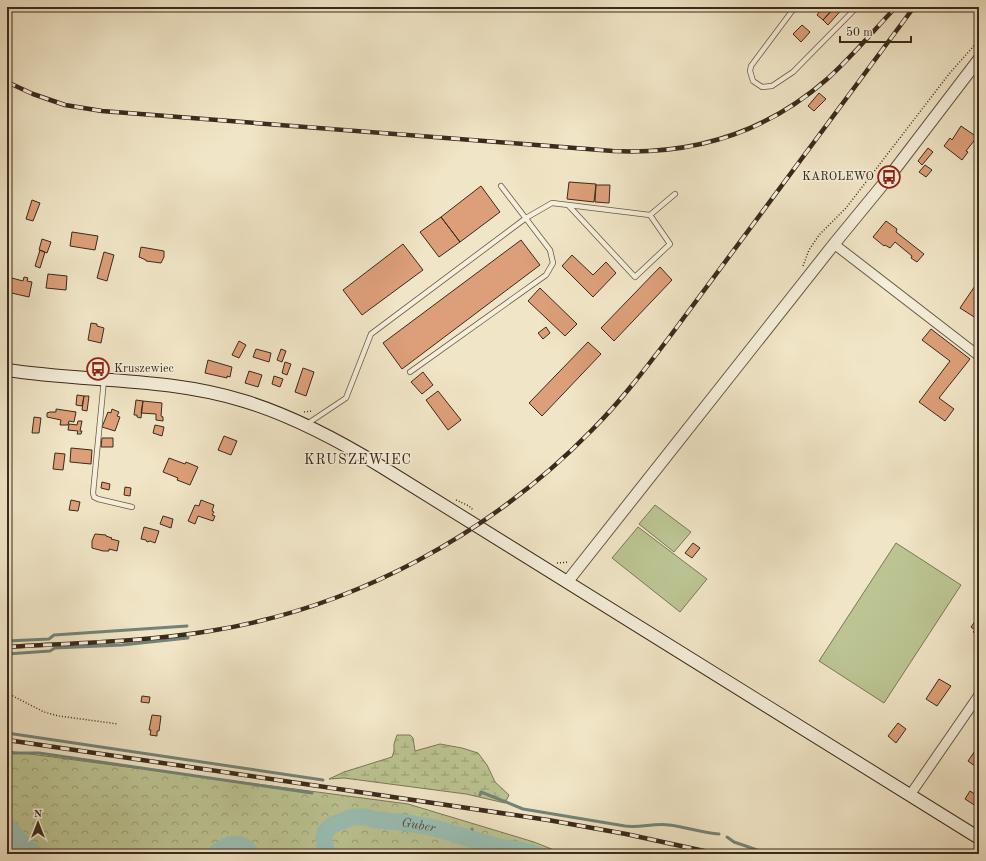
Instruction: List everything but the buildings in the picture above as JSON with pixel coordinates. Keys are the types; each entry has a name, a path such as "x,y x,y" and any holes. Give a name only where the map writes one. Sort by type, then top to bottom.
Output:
{"main road":[{"path":"7,370 172,386 220,395 260,406 306,425 357,452 979,838"}],"street":[{"path":"567,582 834,244 889,177 979,59"},
{"path":"834,244 979,356"},
{"path":"910,795 979,695"}],"lane":[{"path":"795,7 751,66 751,76 753,81 762,87 772,86 793,72 857,7"},
{"path":"410,372 546,275 553,263 550,250 500,186"},
{"path":"306,425 346,398 371,334 526,218 552,203 650,215 675,194"},
{"path":"569,206 635,277 670,244 650,215"},
{"path":"104,380 93,493 94,497 98,499 132,507"}],"path":[{"path":"802,267 808,250 819,235 846,208 949,74 979,40"},
{"path":"455,499 469,506 474,511"},
{"path":"556,563 570,562 574,559"},
{"path":"7,693 44,712 59,716 118,724"}],"green space":[{"path":"655,505 691,532 674,552 639,524"},
{"path":"638,527 707,579 680,612 612,558"},
{"path":"896,543 961,585 884,703 819,661"},
{"path":"397,735 410,735 413,738 415,751 440,744 478,753 487,765 495,782 509,795 505,803 466,794 344,778 329,779 344,772 392,757"},
{"path":"7,751 408,804 534,842 564,854 7,854"}],"waterway":[{"path":"7,641 49,639 54,635 187,626"},
{"path":"7,654 50,651 55,648 122,645 188,638"},
{"path":"7,733 323,780"},
{"path":"7,753 39,753 312,793"},
{"path":"480,795 481,792 523,809 625,826 669,825 719,834"},
{"name":"Guber","path":"327,854 324,841 325,832 332,825 353,817 365,817 376,820 431,827 498,847 535,854"},
{"name":"Guber","path":"7,825 22,843 35,854"},
{"path":"472,829 472,839"},
{"path":"727,837 734,842 769,854"},
{"name":"Guber","path":"215,854 224,847 234,844 243,846 251,854"}],"railway":[{"path":"7,82 33,94 65,105 102,111 613,151 672,149 727,137 753,127 778,114 803,98 835,72 896,7"},
{"path":"7,647 109,642 185,635 264,620 317,605 368,585 417,561 465,533 510,502 552,468 592,430 633,384 914,7"},
{"path":"7,740 548,820 626,834 718,854"}],"place":[{"name":"KAROLEWO","path":"889,177"},
{"name":"Kruszewiec","path":"98,369"}],"district":[{"name":"KRUSZEWIEC","path":"358,460"}]}
